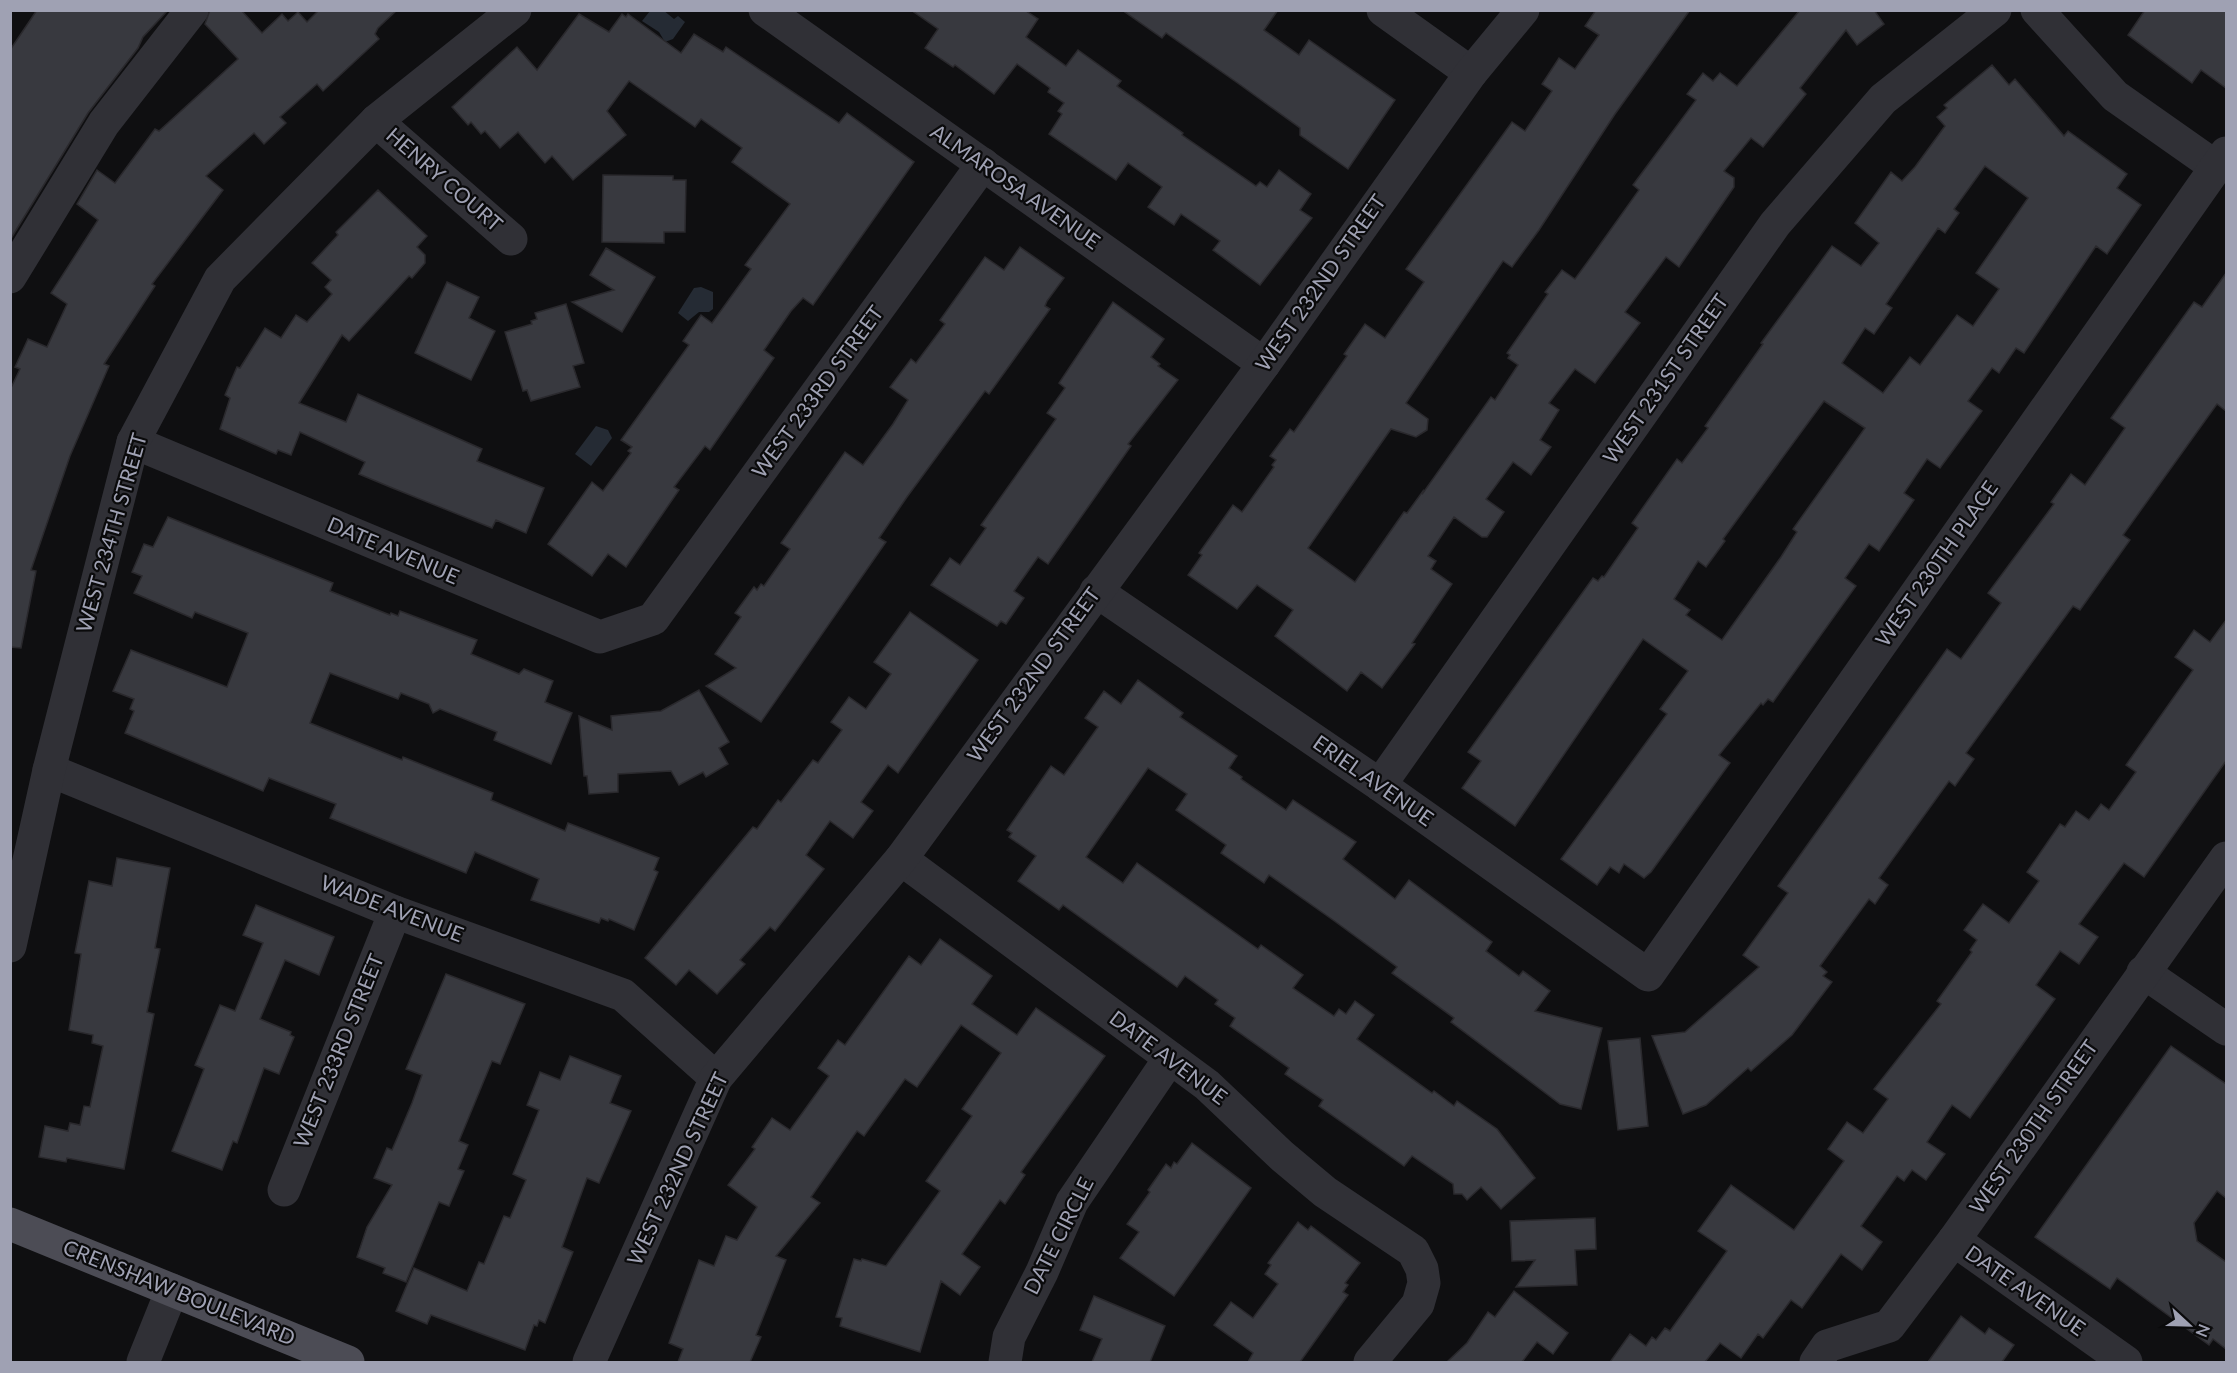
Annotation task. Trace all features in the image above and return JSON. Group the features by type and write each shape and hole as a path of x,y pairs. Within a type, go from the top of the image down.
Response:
{"main road":[{"name":"CRENSHAW BOULEVARD","path":"10,1224 348,1362"}],"street":[{"path":"10,277 104,123 192,10"},
{"name":"WEST 234TH STREET","path":"10,946 49,770 133,442 220,279 376,121 515,10"},
{"name":"ALMAROSA AVENUE","path":"765,10 1264,364"},
{"path":"1383,10 1471,73"},
{"name":"WEST 232ND STREET","path":"590,1362 716,1078 901,859 1264,364 1471,73 1522,10"},
{"name":"WEST 231ST STREET","path":"1380,785 1775,224 1883,99 1995,10"},
{"path":"2037,10 2115,96 2221,160"},
{"name":"HENRY COURT","path":"376,121 511,239"},
{"name":"WEST 230TH PLACE","path":"1648,975 2221,160"},
{"name":"WEST 233RD STREET","path":"653,619 983,164"},
{"name":"DATE AVENUE","path":"133,442 600,637 653,619"},
{"name":"ERIEL AVENUE","path":"1096,591 1380,785 1648,975"},
{"name":"WADE AVENUE","path":"49,770 395,912 623,994 716,1078"},
{"name":"WEST 230TH STREET","path":"1816,1362 1827,1346 1889,1326 1954,1240 2226,858"},
{"name":"DATE AVENUE","path":"901,859 1207,1085 1282,1156 1325,1192 1413,1251 1422,1269 1424,1283 1418,1304 1370,1362"},
{"name":"WEST 233RD STREET","path":"284,1190 395,912"},
{"path":"2143,972 2226,1029"},
{"name":"DATE CIRCLE","path":"1005,1362 1009,1337 1042,1272 1072,1202 1170,1058"},
{"name":"DATE AVENUE","path":"1954,1240 2126,1362"},
{"path":"143,1362 172,1290"}],"shaded area":[{"path":"663,10 674,19 678,16 685,22 673,39 665,42 659,32 642,21 650,11"},
{"path":"701,287 713,292 713,309 709,312 699,312 688,321 678,313 694,288"},
{"path":"596,426 608,430 612,438 591,466 575,454"}],"building":[{"path":"37,10 168,10 143,37 138,48 88,113 10,240 10,50"},
{"path":"210,10 241,10 262,33 282,14 288,21 298,12 307,22 319,10 397,10 378,28 375,34 379,39 323,91 317,84 280,117 286,123 264,144 254,133 206,176 223,190 152,284 155,286 104,364 109,366 70,456 31,570 36,571 21,648 10,647 10,390 20,369 15,367 28,339 47,347 67,304 51,293 98,220 77,204 97,170 115,183 155,129 159,131 238,59 205,24"},
{"path":"911,10 1026,11 1038,19 1026,37 1066,66 1078,50 1121,81 1117,86 1183,133 1182,135 1256,186 1260,182 1267,187 1279,170 1311,194 1300,210 1312,218 1260,285 1213,250 1220,241 1181,214 1174,225 1148,207 1162,187 1128,163 1116,180 1049,134 1062,114 1058,111 1064,103 1048,92 1050,88 1017,64 994,94 955,65 953,67 925,48 938,29"},
{"path":"1122,10 1278,10 1264,30 1299,55 1309,40 1395,100 1348,169 1300,135 1300,128 1239,84 1166,33 1162,38"},
{"path":"1596,10 1690,10 1615,114 1539,230 1512,267 1503,261 1406,403 1428,419 1427,430 1416,437 1391,429 1308,548 1355,582 1404,512 1407,513 1423,491 1423,493 1491,397 1495,400 1518,365 1508,358 1510,355 1507,353 1548,294 1545,292 1562,270 1575,279 1639,190 1633,185 1696,100 1687,94 1703,73 1713,81 1720,73 1737,86 1800,10 1874,10 1884,24 1857,45 1846,30 1800,88 1806,94 1763,147 1751,138 1724,171 1734,178 1734,187 1679,267 1666,257 1625,312 1640,323 1595,383 1575,369 1549,403 1559,410 1540,440 1551,447 1531,475 1513,462 1486,499 1504,512 1487,537 1482,537 1454,517 1428,556 1436,561 1431,569 1452,584 1412,643 1415,644 1382,688 1361,672 1347,691 1275,636 1293,610 1257,585 1237,609 1188,575 1202,555 1199,553 1233,505 1242,512 1274,467 1272,465 1276,460 1270,456 1290,429 1294,432 1347,356 1344,354 1365,324 1385,338 1424,282 1406,269 1512,122 1525,131 1552,91 1542,84 1559,58 1575,69 1599,35 1585,26"},
{"path":"2145,10 2226,10 2226,88 2201,70 2192,83 2128,35"},
{"path":"579,14 609,32 622,14 626,17 628,14 681,53 694,34 723,52 726,47 839,123 847,113 914,162 813,305 803,298 791,311 764,350 774,358 710,450 705,446 674,487 679,490 626,567 608,554 592,576 548,544 592,482 603,491 631,453 628,451 632,447 621,440 689,345 683,341 701,315 712,323 751,269 745,265 790,204 732,162 742,148 701,119 695,127 629,81 607,111 626,135 573,180 552,156 545,163 518,132 500,148 485,131 481,134 471,122 468,125 452,107 517,47 537,70"},
{"path":"1992,65 2009,85 2015,79 2064,136 2068,131 2127,174 2117,188 2141,205 2107,254 2096,246 2024,353 2016,348 1999,373 1992,368 1968,401 1982,411 1940,468 1927,459 1904,493 1914,500 1879,551 1869,544 1845,578 1856,586 1773,702 1768,699 1763,705 1761,703 1719,755 1730,763 1651,872 1644,878 1624,864 1619,873 1610,867 1597,885 1561,859 1667,714 1660,709 1688,671 1643,639 1515,826 1462,788 1481,761 1468,752 1593,578 1598,581 1602,576 1604,577 1638,528 1632,523 1677,459 1682,463 1708,428 1705,426 1763,344 1761,343 1832,246 1861,266 1879,243 1855,223 1891,172 1902,181 1915,167 1945,126 1937,117 1947,108 1944,105","holes":["1985,166 2028,198 1976,273 1999,289 1973,326 1957,315 1920,365 1910,357 1883,393 1842,363 1865,328 1874,334 1892,308 1886,304 1938,228 1945,233 1959,213 1954,209","1824,401 1865,428 1793,529 1797,532 1722,640 1686,615 1690,610 1674,599 1698,561 1706,567 1725,541 1723,539"]},
{"path":"603,175 673,176 673,180 686,180 685,232 664,232 664,243 602,242"},
{"path":"378,190 427,236 417,247 425,255 425,263 412,278 409,276 349,341 342,335 299,403 346,422 358,394 482,449 477,461 544,488 526,533 496,520 492,528 359,474 365,462 300,432 291,455 278,450 276,454 220,429 230,398 225,395 237,367 240,368 265,328 281,338 296,315 307,322 332,294 325,287 331,280 312,263 338,235 336,232"},
{"path":"1020,247 1064,278 1047,301 1045,306 1050,309 989,394 985,391 907,497 879,538 886,542 761,722 706,686 736,668 715,654 741,617 735,613 754,587 757,590 761,584 764,586 790,549 781,543 845,452 863,465 893,424 908,400 890,387 911,359 916,363 945,324 940,320 985,257 1004,270"},
{"path":"606,248 655,277 622,332 572,302 614,290 590,275"},
{"path":"2226,273 2226,411 2217,404 2123,535 2130,540 2080,610 2073,606 1966,753 1974,759 1955,786 1949,781 1879,878 1888,885 1875,904 1869,899 1820,966 1827,972 1823,976 1832,982 1792,1035 1751,1071 1748,1068 1706,1105 1683,1114 1652,1036 1685,1032 1759,967 1743,955 1788,893 1778,886 1947,649 1961,659 2001,603 1988,593 2054,504 2051,502 2071,474 2085,485 2125,428 2111,418 2194,302 2202,307"},
{"path":"447,282 479,297 469,318 495,331 471,380 415,353"},
{"path":"1113,302 1164,339 1151,357 1160,364 1158,366 1178,380 1128,444 1131,446 1048,564 1038,557 1014,591 1024,598 1006,624 1001,621 997,626 931,585 950,558 960,565 986,528 981,525 1056,419 1047,413 1065,388 1059,383"},
{"path":"566,304 584,363 573,366 580,387 531,401 527,390 523,391 505,332 532,324 531,321 537,319 535,313"},
{"path":"168,517 333,583 330,591 390,615 391,613 398,616 400,611 477,640 471,654 519,674 524,669 553,681 545,702 572,713 551,764 494,740 497,732 440,709 433,713 429,704 401,693 398,699 330,673 310,723 493,793 491,800 565,831 568,823 659,858 654,870 658,872 634,930 609,919 608,921 601,918 599,923 531,900 539,879 475,852 466,873 330,818 336,804 269,778 263,791 125,733 134,711 130,709 134,699 113,691 131,650 227,687 248,633 195,612 192,618 134,593 142,576 132,572 144,544 153,547"},
{"path":"910,612 978,660 898,773 888,765 861,802 873,811 853,838 830,821 806,855 824,869 775,931 770,927 740,960 745,964 717,994 689,970 676,985 645,958 753,827 757,829 778,800 781,802 813,760 818,763 842,730 831,722 849,697 866,709 891,674 874,662"},
{"path":"2226,620 2226,761 2144,877 2124,863 2079,924 2098,937 2079,964 2060,951 2036,985 2055,999 1970,1118 1952,1105 1927,1142 1945,1154 1926,1180 1912,1170 1904,1181 1897,1176 1861,1226 1882,1242 1862,1270 1841,1254 1802,1308 1791,1300 1763,1338 1758,1334 1741,1358 1720,1343 1705,1362 1610,1362 1630,1334 1646,1346 1652,1337 1656,1340 1665,1328 1670,1331 1727,1251 1698,1231 1731,1185 1794,1230 1844,1161 1828,1149 1847,1122 1863,1133 1888,1099 1874,1089 1941,1004 1937,1001 1972,952 1970,950 1977,940 1964,930 1983,904 2009,923 2039,881 2027,872 2060,824 2065,827 2076,811 2089,820 2101,804 2109,810 2136,772 2126,765 2193,670 2175,657 2194,630 2210,642"},
{"path":"1138,680 1183,713 1180,717 1237,756 1229,768 1242,777 1241,779 1286,810 1293,800 1356,842 1343,859 1395,899 1409,880 1492,942 1486,951 1519,976 1523,971 1550,991 1535,1011 1602,1028 1581,1109 1560,1104 1451,1022 1454,1018 1392,973 1397,967 1269,875 1264,883 1221,853 1226,845 1176,810 1187,794 1148,768 1086,857 1123,883 1137,863 1258,949 1261,945 1303,975 1293,988 1334,1016 1339,1009 1346,1014 1355,1001 1374,1015 1357,1039 1432,1093 1434,1091 1454,1106 1457,1101 1497,1129 1535,1178 1501,1209 1481,1187 1467,1200 1462,1194 1454,1194 1453,1184 1412,1156 1404,1166 1319,1106 1323,1100 1285,1074 1289,1068 1230,1026 1235,1018 1215,1004 1218,1000 1185,976 1177,987 1063,905 1059,910 1018,881 1036,856 1009,837 1012,833 1007,830 1051,766 1064,775 1098,727 1085,718 1104,691 1121,704"},
{"path":"699,690 729,742 719,748 728,764 706,777 703,772 679,785 671,771 618,774 618,792 589,794 587,776 584,776 579,716 612,730 611,716 661,711"},
{"path":"117,858 170,868 155,948 160,949 147,1012 154,1014 124,1169 67,1158 66,1162 39,1157 45,1126 68,1131 70,1123 80,1125 84,1106 90,1107 103,1046 92,1043 93,1035 69,1030 81,954 75,953 89,881 112,886"},
{"path":"256,905 334,937 319,975 285,960 260,1019 291,1032 290,1035 294,1037 279,1074 264,1068 237,1143 233,1141 222,1170 172,1151 204,1069 195,1065 220,1005 235,1011 263,943 243,935"},
{"path":"940,939 992,976 972,1004 1017,1035 1036,1008 1105,1056 1021,1172 1025,1175 1005,1204 1000,1200 962,1254 980,1267 960,1295 941,1281 920,1352 840,1326 842,1318 836,1317 854,1259 886,1266 940,1191 926,1181 972,1116 962,1109 1001,1053 961,1025 917,1087 905,1079 864,1136 857,1131 811,1197 820,1203 776,1256 786,1260 756,1335 761,1337 750,1362 678,1362 683,1349 669,1343 699,1260 714,1266 726,1236 737,1240 757,1207 728,1185 755,1149 752,1147 772,1118 790,1130 829,1076 818,1068 838,1040 845,1045 909,956 921,965"},
{"path":"446,974 525,1004 500,1064 492,1061 459,1141 468,1145 458,1169 464,1171 449,1206 439,1202 406,1282 383,1273 385,1268 357,1257 367,1227 392,1185 374,1178 387,1148 392,1150 422,1075 406,1069"},
{"path":"1640,1038 1648,1126 1618,1130 1608,1041"},
{"path":"2171,1046 2226,1084 2226,1198 2217,1191 2194,1223 2197,1241 2226,1262 2226,1349 2213,1339 2209,1345 2117,1278 2110,1289 2035,1237"},
{"path":"570,1056 621,1076 610,1103 631,1111 599,1183 587,1178 562,1247 573,1252 545,1323 539,1320 537,1326 534,1325 525,1350 431,1315 427,1324 396,1311 414,1268 467,1291 479,1262 484,1264 504,1216 510,1218 526,1180 513,1174 539,1110 527,1105 540,1072 560,1080"},
{"path":"1192,1143 1251,1188 1174,1296 1120,1258 1139,1232 1127,1224 1150,1192 1148,1190 1166,1164 1171,1168 1174,1162 1177,1164"},
{"path":"1595,1218 1596,1249 1575,1250 1577,1285 1516,1287 1535,1260 1512,1261 1510,1221"},
{"path":"1298,1222 1308,1230 1311,1226 1360,1263 1345,1283 1348,1285 1343,1292 1348,1295 1300,1362 1248,1362 1253,1353 1214,1325 1231,1302 1253,1318 1278,1284 1265,1274 1271,1265 1268,1263"},
{"path":"1514,1291 1568,1333 1553,1354 1537,1342 1522,1362 1447,1362 1467,1343 1488,1312 1495,1317"},
{"path":"1094,1296 1165,1326 1150,1362 1092,1362 1102,1339 1080,1330"},
{"path":"1961,1316 1985,1334 1989,1328 2014,1345 2002,1362 1928,1362"}]}
